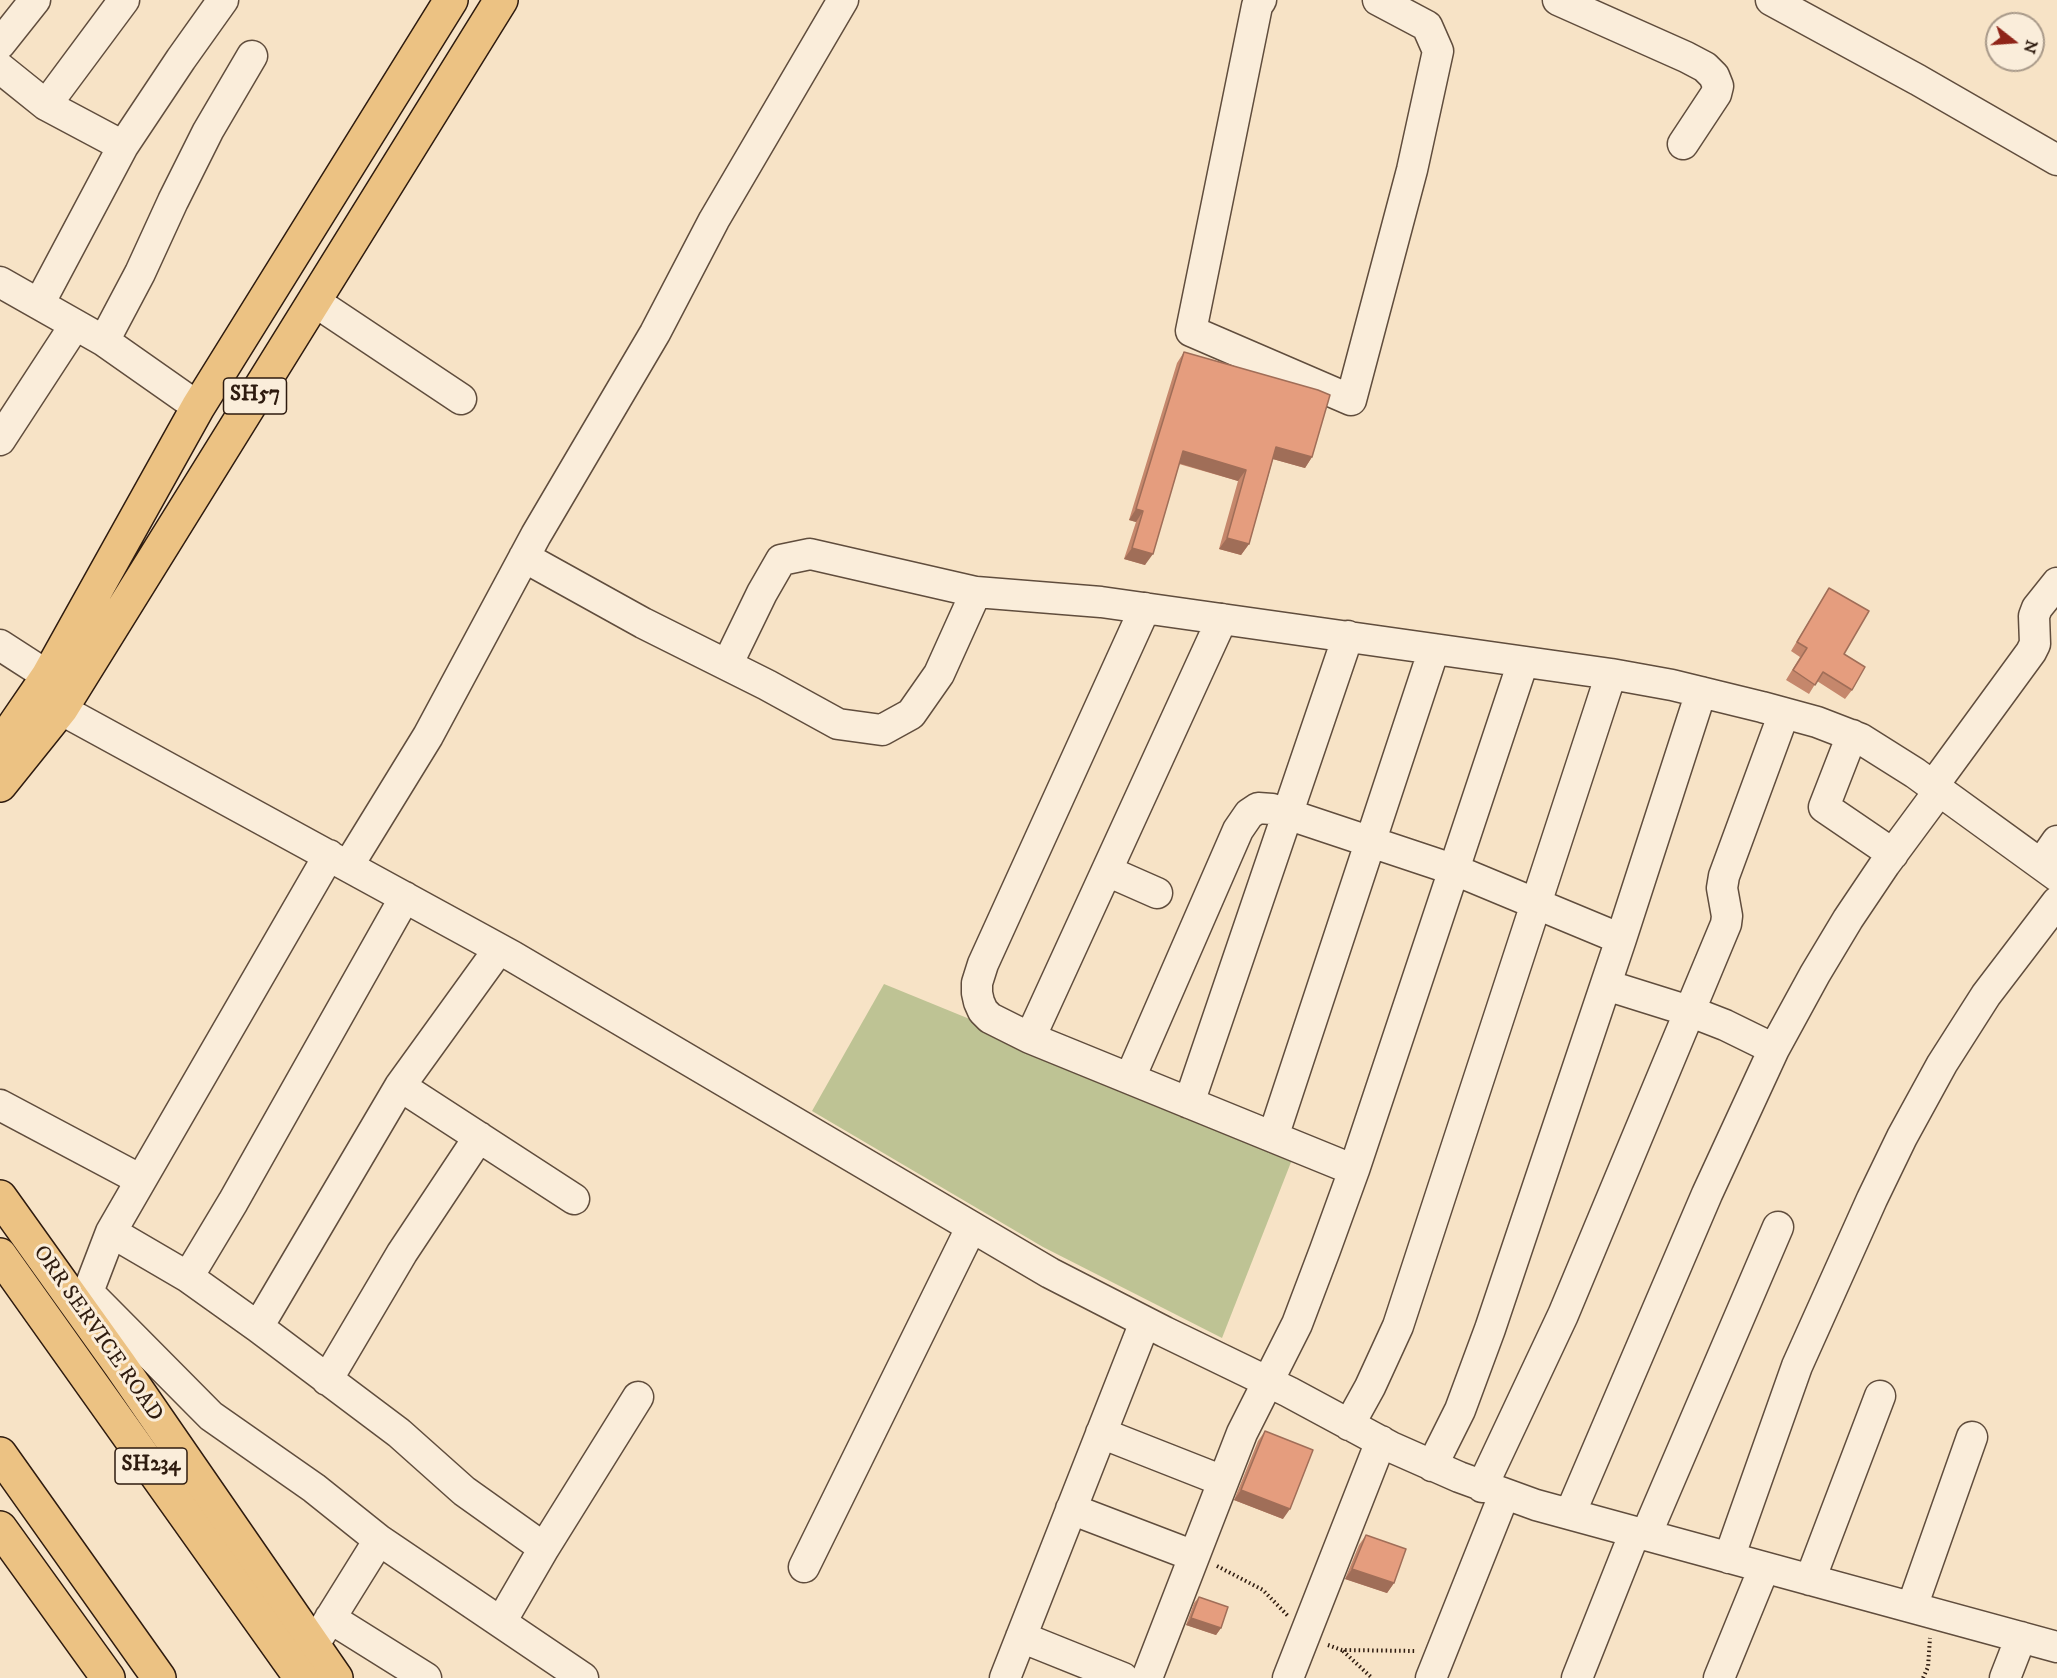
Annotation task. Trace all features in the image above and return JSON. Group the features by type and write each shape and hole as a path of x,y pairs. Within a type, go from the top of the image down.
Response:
{"main road":[{"name":"SH57","path":"0,785 198,407 451,0"},
{"name":"SH57","path":"0,746 48,694 314,301 501,0"},
{"name":"ORR SERVICE ROAD","path":"0,1197 120,1365 336,1678"},
{"name":"SH234","path":"0,1255 301,1678"},
{"path":"0,1454 159,1678"},
{"path":"3,1535 108,1678"}],"street":[{"path":"0,44 35,0"},
{"path":"46,105 124,0"},
{"path":"39,304 123,146 224,0"},
{"path":"583,1678 379,1540 314,1488 211,1416 88,1292 111,1232 141,1180 338,861 428,736 524,557 655,333 714,220 843,0"},
{"path":"1261,0 1257,6 1191,332 1351,400 1412,170 1438,51 1427,26 1378,0"},
{"path":"1558,0 1686,57 1705,67 1714,76 1718,86 1716,94 1683,144"},
{"path":"1771,0 2057,160"},
{"path":"104,341 140,273 208,131 252,56"},
{"path":"0,68 46,105 123,146"},
{"path":"0,282 104,341 198,407"},
{"path":"314,301 461,399"},
{"path":"0,440 75,325"},
{"path":"727,665 762,593 781,560 810,554 976,592 1101,602 1145,608 1611,674 1701,692 1817,722 1852,735 1887,754 1936,788 2051,860"},
{"path":"524,557 643,623 838,724 882,730 911,714 939,674 976,592"},
{"path":"1570,1514 1707,1194 1774,1049 1834,943 1936,788 2031,652 2035,644 2034,616 2037,608 2057,583"},
{"path":"1145,608 979,974 977,993 983,1011 999,1023 1030,1038 1354,1170"},
{"path":"1030,1038 1222,619"},
{"path":"1189,1103 1348,636"},
{"path":"0,645 48,694 338,861 499,949 971,1228 1050,1273 1432,1466 1493,1491 1570,1514 2057,1647"},
{"path":"1273,1137 1434,649"},
{"path":"1147,1678 1245,1426 1301,1313 1354,1170 1523,662"},
{"path":"1349,1425 1370,1387 1398,1326 1611,674"},
{"path":"1432,1466 1460,1410 1476,1371 1606,985 1701,692"},
{"path":"1431,1678 1493,1491 1563,1315 1726,924 1727,916 1722,888 1724,876 1784,713"},
{"path":"1852,735 1824,807 1893,854"},
{"path":"1130,1078 1244,820 1258,808 1288,814 1455,870 1621,939"},
{"path":"1107,871 1156,893"},
{"path":"188,1277 233,1202 405,897"},
{"path":"1729,1558 1797,1366 1902,1137 1942,1064 1986,995 2057,902"},
{"path":"258,1327 400,1086 499,949"},
{"path":"1606,985 1689,1011 1725,1025 1774,1049"},
{"path":"400,1086 574,1199"},
{"path":"0,1105 141,1180"},
{"path":"327,1380 402,1253 479,1137"},
{"path":"1579,1677 1640,1534 1778,1227"},
{"path":"804,1568 971,1228"},
{"path":"111,1232 188,1277 258,1327 399,1433 464,1491 544,1548"},
{"path":"1005,1678 1145,1322"},
{"path":"1810,1580 1880,1396"},
{"path":"501,1622 638,1397"},
{"path":"1101,1433 1223,1481"},
{"path":"1921,1610 1971,1437"},
{"path":"1288,1678 1381,1441"},
{"path":"1071,1509 1194,1556"},
{"path":"313,1646 379,1540"},
{"path":"1719,1678 1764,1568"},
{"path":"330,1618 426,1678"},
{"path":"1021,1637 1123,1678"},
{"path":"2005,1678 2021,1637"}],"path":[{"path":"1921,1610 1931,1645 1928,1667 1923,1678"},
{"path":"1342,1650 1372,1678"}],"green space":[{"path":"884,984 1295,1152 1222,1338 1043,1247 812,1111"}],"building":[{"path":"1184,352 1330,395 1312,457 1276,447 1249,544 1227,538 1246,470 1183,451 1153,554 1132,548 1143,511 1136,509"},
{"path":"1829,588 1869,611 1844,654 1865,667 1852,690 1823,672 1815,685 1793,670 1807,648 1797,642"},
{"path":"1265,1431 1313,1450 1290,1509 1241,1490"},
{"path":"1366,1535 1406,1549 1394,1583 1352,1569"},
{"path":"1199,1597 1228,1607 1221,1628 1191,1618"}]}
